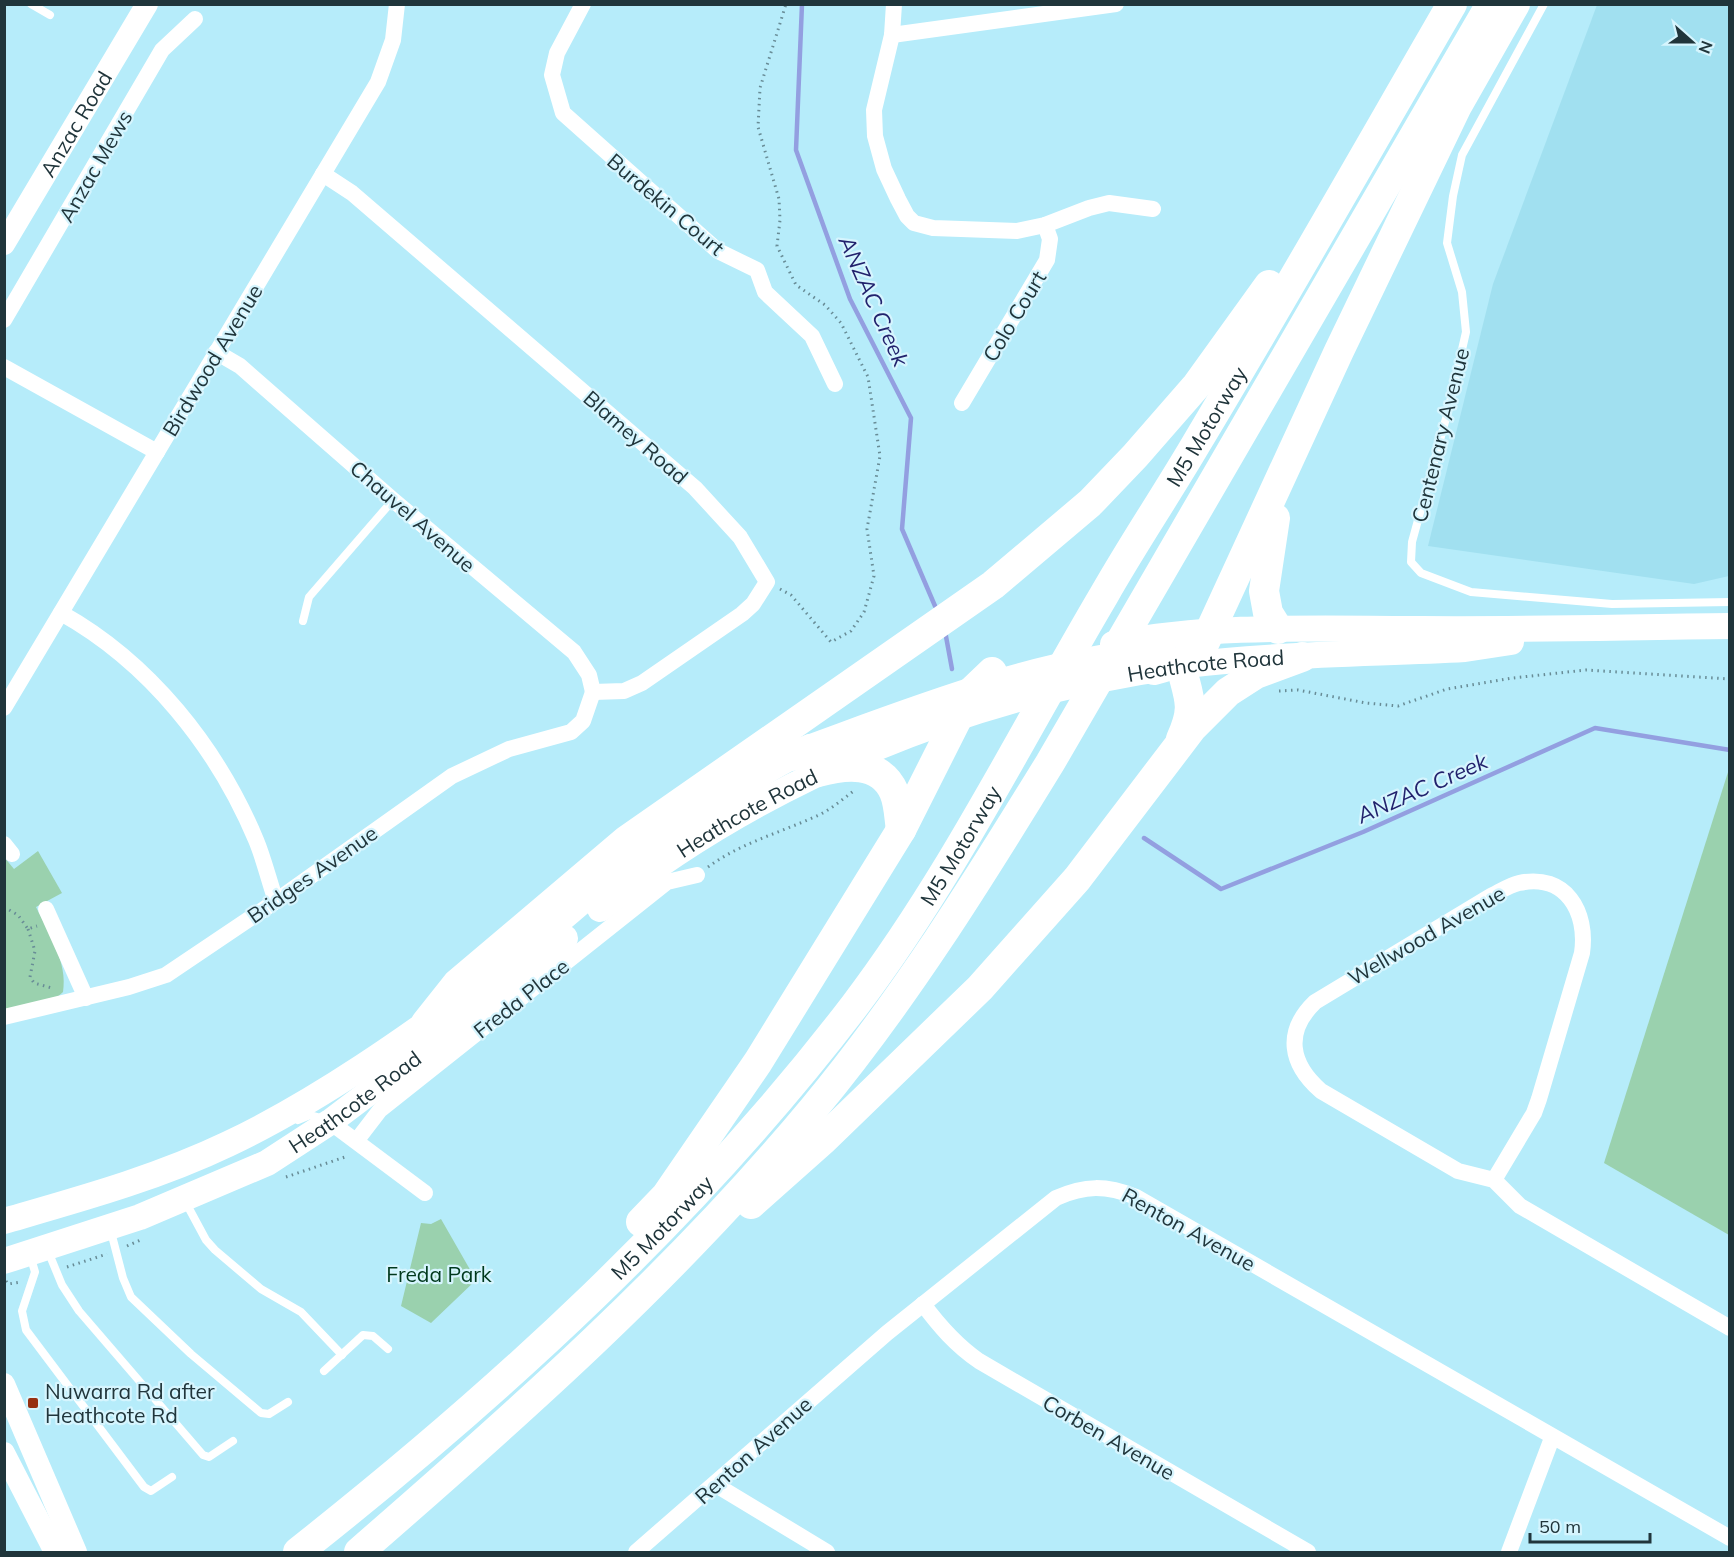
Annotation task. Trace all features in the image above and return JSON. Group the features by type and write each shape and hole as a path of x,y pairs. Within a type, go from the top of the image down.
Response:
{"highway":[{"path":"426,1023 457,984 627,840 993,585 1090,503 1169,419 1217,357 1264,292 1452,4"},
{"name":"M5 Motorway","path":"298,1552 350,1511 532,1354 687,1203 778,1101 857,1002 940,881 1106,591 1197,442 1452,4"},
{"name":"M5 Motorway","path":"359,1552 574,1362 726,1209 815,1107 907,985 957,912 1050,763 1491,4"},
{"path":"792,756 963,706 1027,678 1157,661 1197,653 1211,632 1339,351 1456,106 1515,4"},
{"path":"1278,629 1268,613 1264,591 1270,535 1289,463"},
{"path":"574,1362 824,1139 980,988 1077,879 1191,728 1228,692 1256,674 1302,657"},
{"path":"1157,661 1192,705 1190,720 1176,750"},
{"path":"350,1511 424,1429 552,1315 666,1196 758,1062 901,830 963,706 992,672"},
{"path":"818,772 857,765 887,781 897,799 901,830"}],"main road":[{"name":"Anzac Road","path":"4,244 147,4"},
{"name":"Heathcote Road","path":"1211,632 1278,629 1591,630 1730,626"},
{"name":"Heathcote Road","path":"1157,661 1465,650 1591,630"},
{"name":"Heathcote Road","path":"4,1221 147,1178 228,1144 297,1107 426,1023 492,975 648,848 700,811 792,756 900,702 992,672 1027,678"},
{"name":"Heathcote Road","path":"4,1261 109,1228 267,1163 330,1122 507,988 625,889 708,833 818,772 889,742 963,706"},
{"path":"4,1384 76,1552"},
{"path":"4,1453 55,1552"}],"street":[{"name":"Birdwood Avenue","path":"4,708 378,82 393,40 397,4"},
{"name":"Burdekin Court","path":"584,4 557,53 552,75 555,94 563,113 718,251 757,270 765,292 812,336 836,384"},
{"path":"894,4 892,35 874,110 875,136 884,169 907,216 914,223 933,228 1009,231 1046,225 1089,208 1109,203 1153,209"},
{"path":"892,35 1116,4"},
{"name":"Anzac Mews","path":"4,320 162,50 195,19"},
{"name":"Blamey Road","path":"323,174 352,193 694,488 740,537 766,582 753,604 742,614 642,683 624,691 593,692"},
{"name":"Colo Court","path":"962,403 1047,260 1050,239 1046,225"},
{"name":"Chauvel Avenue","path":"216,352 240,366 393,500 574,652 589,675 593,692"},
{"path":"4,367 157,452"},
{"path":"61,613 93,631 119,652 169,701 189,726 216,763 236,799 256,840 276,901"},
{"name":"Bridges Avenue","path":"4,1017 129,987 166,975 276,901 452,776 509,749 571,732 583,721 593,692"},
{"name":"Freda Place","path":"357,1140 380,1110 667,882 697,875"},
{"name":"Wellwood Avenue","path":"1534,882 1547,884 1563,892 1574,902 1582,917 1585,934 1582,953 1539,1099 1529,1122 1494,1180 1458,1171 1321,1091 1302,1072 1296,1057 1294,1038 1305,1011 1328,992 1489,897 1517,884 1534,882"},
{"path":"49,914 78,1000"},
{"path":"330,1122 425,1193"},
{"path":"1494,1180 1520,1206 1730,1328"},
{"name":"Renton Avenue","path":"636,1552 716,1485 806,1402 923,1304 1056,1198 1076,1189 1099,1186 1115,1188 1136,1197 1552,1438 1730,1538"},
{"name":"Corben Avenue","path":"923,1304 941,1329 959,1347 979,1361 1283,1546 1308,1552"},
{"path":"1509,1552 1552,1438"},
{"path":"716,1485 827,1552"}],"lane":[{"path":"32,4 50,15"},
{"name":"Centenary Avenue","path":"1544,4 1462,155 1453,196 1447,243 1462,292 1466,332 1448,411 1413,542 1411,562 1421,573 1471,592 1612,604 1730,602"},
{"path":"303,621 309,597 393,500"},
{"path":"288,1126 310,1115 330,1122"},
{"path":"175,1166 229,1155"},
{"path":"184,1198 206,1240 215,1250 261,1288 301,1312 342,1355"},
{"path":"109,1228 123,1278 135,1301 199,1361 261,1413 269,1414 288,1402"},
{"path":"38,1250 79,1311 203,1455 209,1457 233,1441"},
{"path":"38,1250 35,1272 22,1311 26,1330 144,1488 151,1491 172,1477"},
{"path":"324,1371 363,1335 373,1336 388,1349"}],"path":[{"path":"1276,691 1298,690 1398,706 1447,689 1513,678 1586,670 1730,679"},
{"path":"697,875 727,853 820,814 846,800 858,789"},
{"path":"4,907 18,915 28,929 34,951 30,977 41,986 62,990 78,1000"},
{"path":"28,929 49,914"}],"shaded area":[{"path":"1597,5 1729,5 1729,576 1694,584 1428,546 1493,284"}],"green space":[{"path":"1729,769 1729,1235 1604,1163"},
{"path":"38,851 62,893 36,907 60,959 64,981 63,992 54,1000 4,1012 4,857 14,869"},
{"name":"Freda Park","path":"441,1219 476,1280 431,1323 401,1306 421,1223 431,1224"}],"waterway":[{"name":"ANZAC Creek","path":"802,4 796,150 850,299 911,418 902,529 935,606"},
{"name":"ANZAC Creek","path":"945,631 952,669"},
{"name":"ANZAC Creek","path":"1144,838 1221,889 1363,832 1595,728 1730,750"}],"place":[{"name":"Nuwarra Rd after Heathcote Rd","path":"33,1403"}]}
